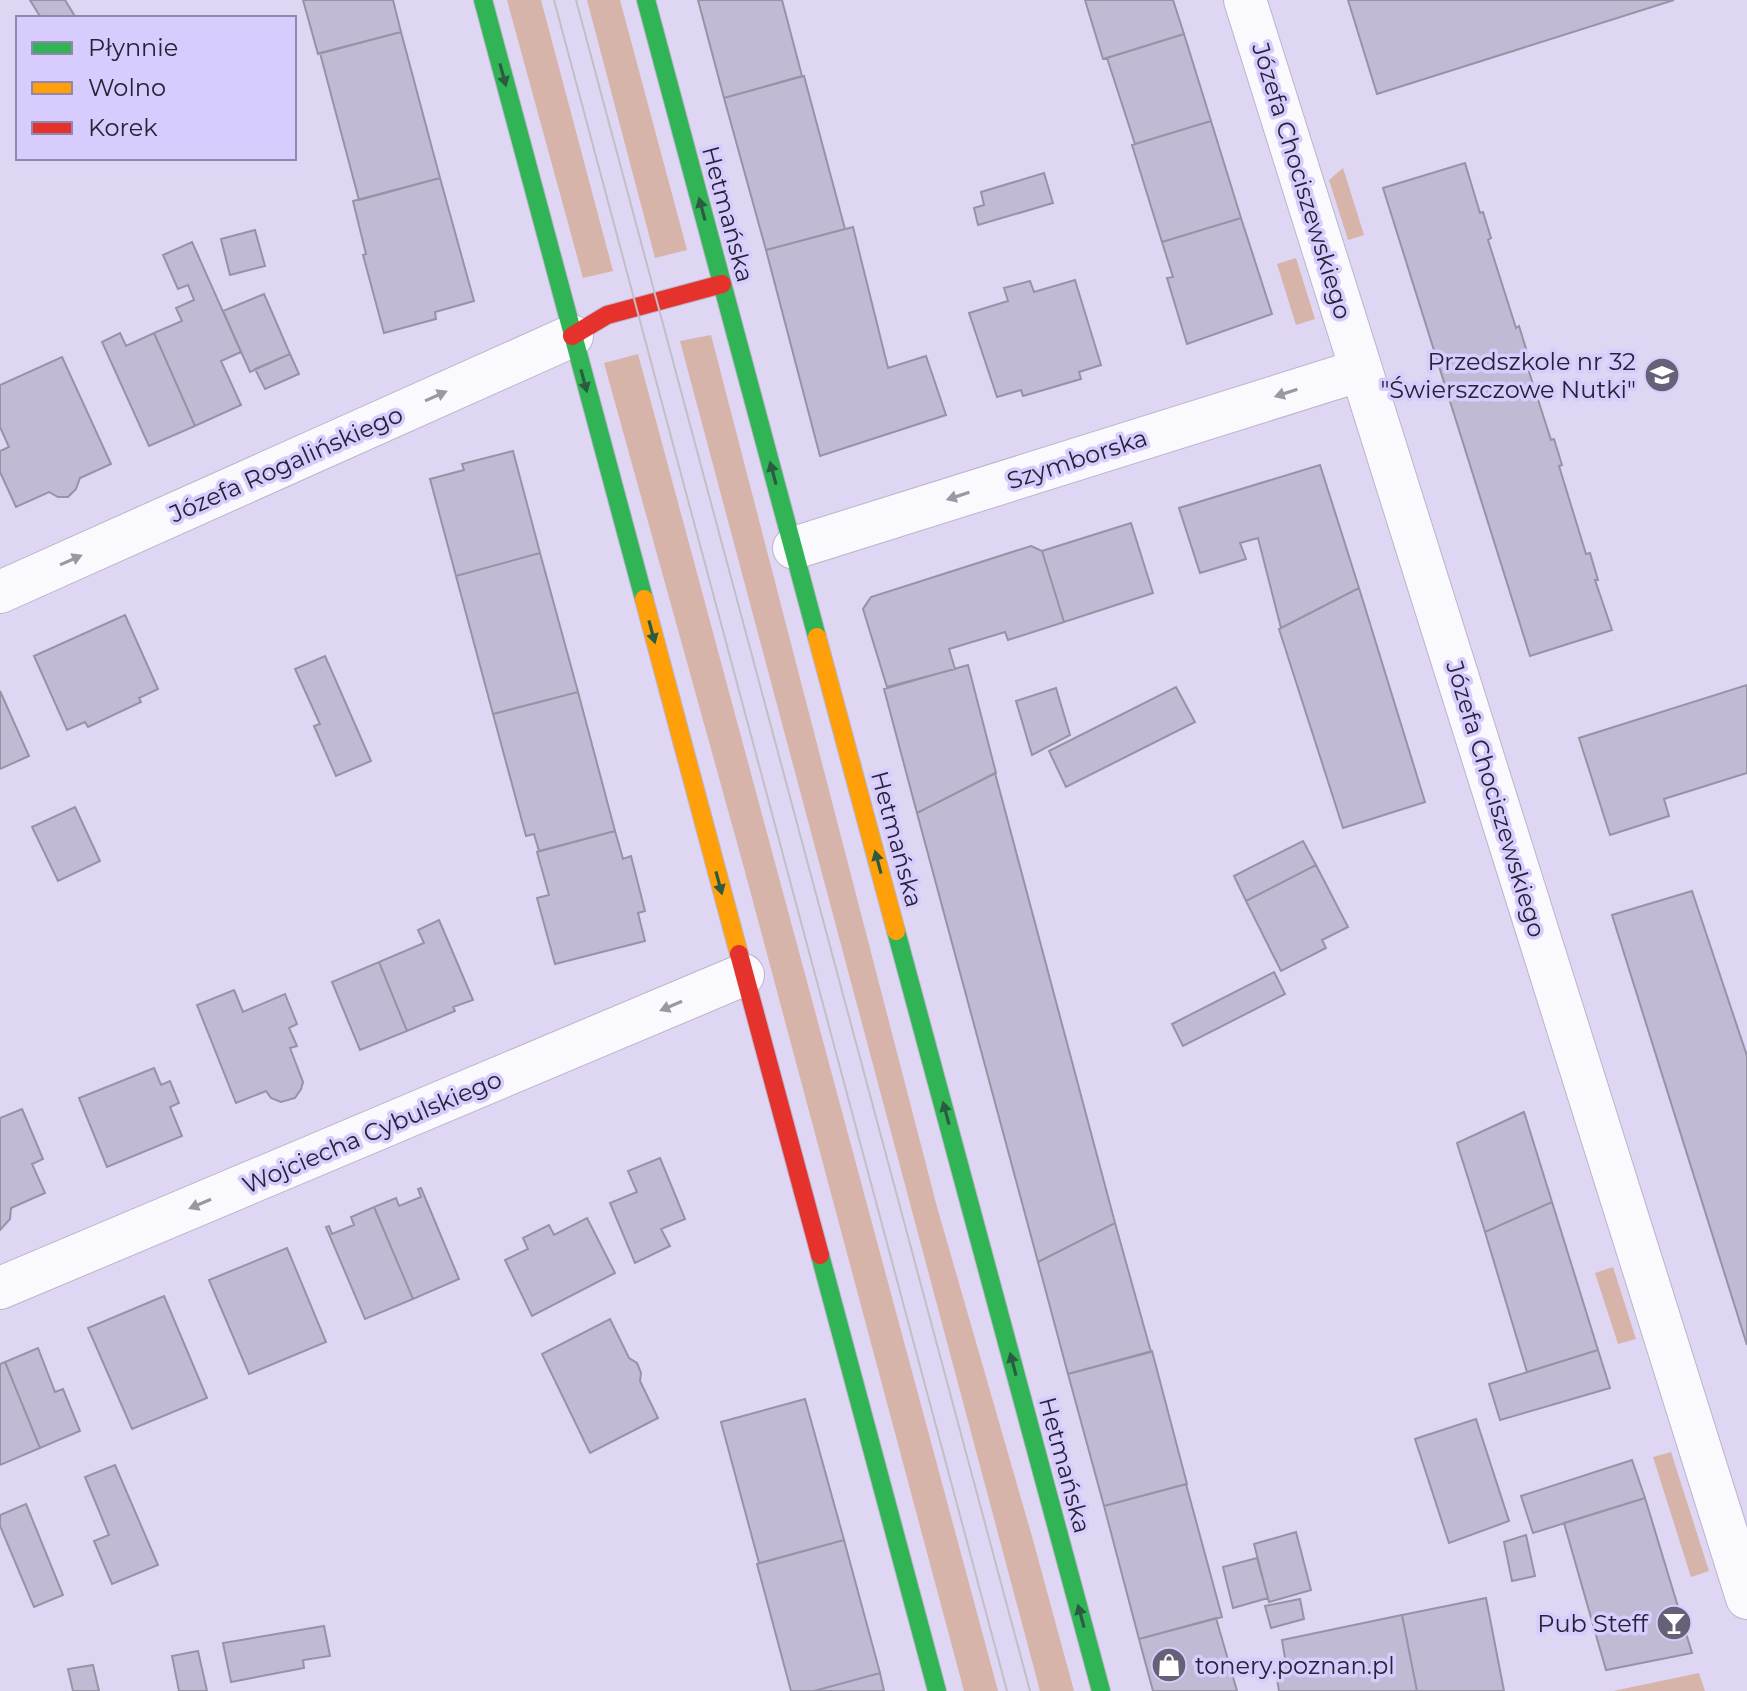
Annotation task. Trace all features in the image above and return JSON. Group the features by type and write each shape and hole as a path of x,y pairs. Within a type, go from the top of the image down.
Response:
{"main road":[{"path":"483,0 937,1691"},
{"name":"Hetmańska","path":"646,0 1101,1691"},
{"path":"572,336 607,315 722,284"}],"street":[{"name":"Józefa Chociszewskiego","path":"1245,0 1747,1598"},
{"name":"Józefa Rogalińskiego","path":"0,592 572,336"},
{"name":"Szymborska","path":"794,548 1361,370"},
{"name":"Wojciecha Cybulskiego","path":"0,1288 743,975"}],"shaded area":[{"path":"507,0 541,0 613,271 583,278"},
{"path":"587,0 620,0 687,250 655,258"},
{"path":"1343,168 1364,235 1348,240 1329,180"},
{"path":"1296,258 1315,319 1296,325 1277,264"},
{"path":"711,335 937,1207 1074,1691 1040,1691 680,341"},
{"path":"638,354 998,1691 964,1691 744,868 604,363"},
{"path":"1613,1267 1636,1339 1618,1344 1595,1273"},
{"path":"1671,1452 1709,1571 1691,1577 1653,1457"},
{"path":"1699,1673 1705,1691 1613,1691"}],"building":[{"path":"30,0 65,0 75,16 40,16"},
{"path":"303,0 393,0 401,32 318,54"},
{"path":"698,0 782,0 802,76 724,98"},
{"path":"1085,0 1173,0 1184,34 1103,59"},
{"path":"1348,0 1674,0 1377,94"},
{"path":"401,32 440,178 359,200 320,53"},
{"path":"1184,34 1211,121 1135,144 1107,58"},
{"path":"804,76 845,229 766,250 724,98"},
{"path":"1211,121 1241,218 1162,242 1132,145"},
{"path":"1465,163 1480,213 1483,212 1491,238 1488,240 1516,328 1519,326 1527,352 1523,353 1551,440 1554,439 1562,465 1559,466 1586,554 1590,553 1598,580 1595,580 1612,630 1530,656 1383,188"},
{"path":"1044,173 1053,203 978,225 974,208 984,205 981,192"},
{"path":"440,178 474,301 435,312 436,319 384,333 363,255 366,254 353,201"},
{"path":"1241,218 1272,314 1187,344 1167,278 1173,277 1162,242"},
{"path":"853,227 888,368 926,356 946,415 820,456 766,250"},
{"path":"255,230 265,266 230,275 221,239"},
{"path":"192,242 241,352 221,361 241,405 195,426 154,333 182,321 176,308 194,300 188,285 178,289 163,255"},
{"path":"1075,280 1101,365 1079,372 1081,379 1023,396 1021,390 997,397 969,313 1008,301 1004,288 1030,281 1034,292"},
{"path":"264,294 290,354 250,372 223,311"},
{"path":"120,333 126,346 154,333 195,426 149,446 102,342"},
{"path":"290,354 299,374 265,389 255,369"},
{"path":"62,357 111,464 80,478 76,489 68,497 58,497 49,492 16,507 0,472 0,451 9,447 0,427 0,385"},
{"path":"513,451 540,553 456,576 430,479 464,470 462,464"},
{"path":"1320,465 1359,588 1281,628 1258,538 1240,543 1246,559 1200,573 1179,508"},
{"path":"1131,523 1153,593 1064,622 1042,551"},
{"path":"1031,546 1042,551 1064,622 1008,640 1005,632 949,649 955,669 887,687 863,609 871,597"},
{"path":"540,553 578,692 493,714 456,576"},
{"path":"1359,588 1425,802 1343,828 1279,629"},
{"path":"125,615 158,689 139,698 141,702 88,727 85,722 67,730 34,656"},
{"path":"325,656 371,761 336,776 314,726 320,724 295,669"},
{"path":"968,665 996,773 917,813 884,689"},
{"path":"1747,685 1747,773 1664,799 1669,816 1610,835 1579,738"},
{"path":"1176,687 1195,722 1066,787 1049,751"},
{"path":"1056,688 1070,735 1032,755 1016,701"},
{"path":"0,691 29,756 0,769"},
{"path":"578,692 615,831 539,851 534,834 526,836 493,714"},
{"path":"995,773 1115,1223 1038,1262 917,813"},
{"path":"75,807 100,861 58,881 32,827"},
{"path":"615,831 623,859 631,856 645,911 638,913 645,941 555,964 537,898 549,895 537,852"},
{"path":"1303,841 1316,865 1246,901 1234,876"},
{"path":"1316,865 1348,927 1322,940 1326,948 1281,971 1246,901"},
{"path":"1692,891 1747,1056 1747,1345 1612,915"},
{"path":"439,920 473,1000 407,1031 379,962 424,943 418,930"},
{"path":"379,962 407,1031 360,1050 332,982"},
{"path":"1274,972 1285,994 1183,1046 1172,1024"},
{"path":"234,990 243,1012 285,994 297,1024 289,1028 297,1046 290,1048 303,1082 295,1098 281,1102 271,1098 266,1091 236,1103 197,1005"},
{"path":"154,1068 161,1085 170,1081 179,1103 170,1107 182,1136 107,1167 79,1098"},
{"path":"22,1109 43,1159 32,1164 45,1193 11,1208 10,1219 0,1230 0,1118"},
{"path":"1524,1112 1552,1202 1485,1232 1457,1143"},
{"path":"660,1158 685,1219 661,1229 670,1246 635,1263 610,1203 637,1192 628,1171"},
{"path":"421,1188 459,1279 413,1299 374,1207 396,1198 399,1206 421,1197 418,1189"},
{"path":"1552,1202 1598,1350 1527,1372 1485,1232"},
{"path":"374,1207 413,1299 365,1319 326,1227 329,1226 332,1234 354,1225 351,1217"},
{"path":"587,1218 615,1273 532,1316 505,1260 528,1249 523,1238 549,1225 554,1235"},
{"path":"1115,1223 1151,1352 1068,1374 1038,1262"},
{"path":"287,1248 326,1342 249,1374 209,1280"},
{"path":"164,1296 207,1398 132,1429 88,1328"},
{"path":"610,1319 629,1358 637,1363 640,1381 658,1418 590,1453 542,1354"},
{"path":"38,1348 55,1392 63,1389 80,1431 40,1448 5,1362"},
{"path":"1598,1350 1610,1388 1500,1420 1489,1384"},
{"path":"1152,1351 1187,1484 1104,1506 1068,1374"},
{"path":"5,1362 40,1448 0,1465 0,1364"},
{"path":"805,1399 844,1540 759,1563 721,1422"},
{"path":"1476,1419 1509,1521 1449,1543 1415,1439"},
{"path":"1632,1460 1645,1498 1533,1533 1521,1496"},
{"path":"115,1465 158,1565 112,1584 94,1541 109,1535 85,1477"},
{"path":"1186,1484 1222,1617 1139,1639 1104,1506"},
{"path":"1645,1498 1692,1653 1606,1670 1564,1523"},
{"path":"26,1504 63,1595 34,1607 0,1526 0,1515"},
{"path":"1296,1532 1311,1590 1269,1602 1254,1544"},
{"path":"1526,1535 1535,1576 1512,1581 1504,1542"},
{"path":"844,1540 880,1673 814,1691 791,1691 757,1564"},
{"path":"1257,1558 1268,1598 1233,1608 1223,1567"},
{"path":"1486,1598 1504,1691 1417,1691 1402,1615"},
{"path":"1300,1599 1304,1619 1271,1628 1265,1606"},
{"path":"1402,1615 1417,1691 1279,1691 1277,1678 1288,1676 1282,1640"},
{"path":"1216,1618 1237,1691 1153,1691 1139,1639"},
{"path":"324,1626 330,1656 303,1660 304,1668 231,1682 223,1643"},
{"path":"198,1651 207,1691 179,1691 172,1656"},
{"path":"93,1665 99,1691 73,1691 68,1669"},
{"path":"880,1673 884,1691 814,1691"}],"tram line":[{"path":"554,0 1007,1691"},
{"path":"576,0 1030,1691"}],"traffic: fast":[{"path":"483,0 644,599"},
{"path":"646,0 817,637"},
{"path":"896,931 1101,1691"},
{"path":"820,1255 937,1691"}],"traffic: slow":[{"path":"644,599 739,954"},
{"path":"817,637 896,931"}],"traffic: jam":[{"path":"572,336 607,315 722,284"},
{"path":"739,954 820,1255"}],"place":[{"name":"Przedszkole nr 32 \"Świerszczowe Nutki\"","path":"1662,375"},
{"name":"Pub Steff","path":"1674,1623"},
{"name":"tonery.poznan.pl","path":"1169,1665"}]}
